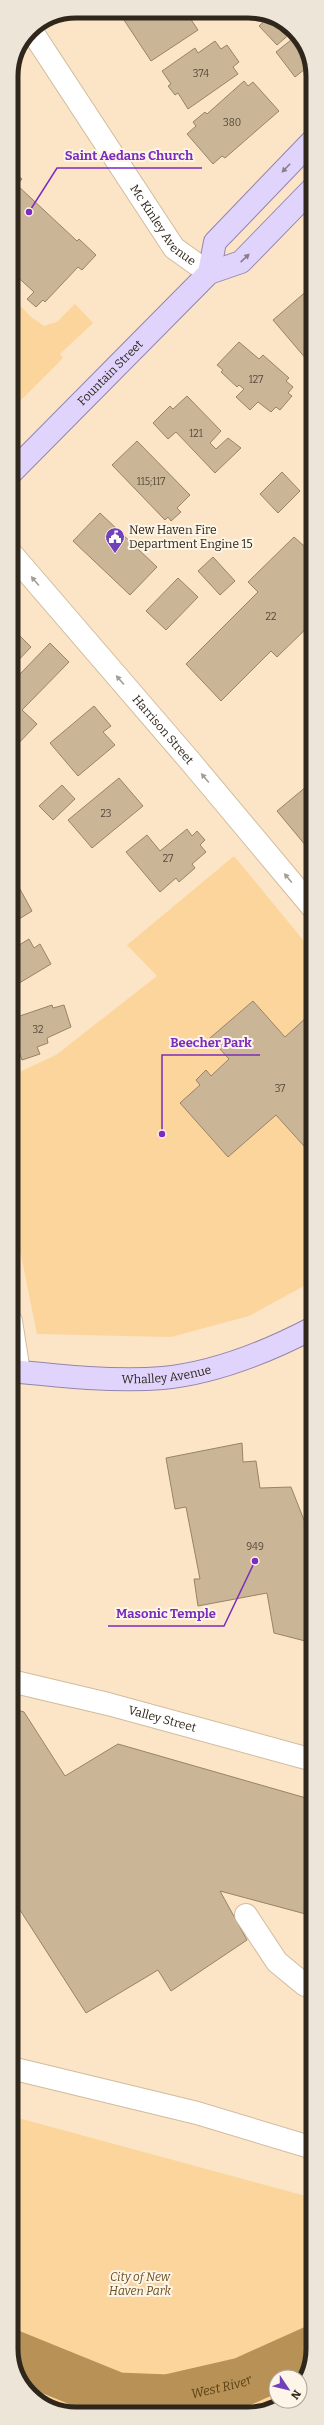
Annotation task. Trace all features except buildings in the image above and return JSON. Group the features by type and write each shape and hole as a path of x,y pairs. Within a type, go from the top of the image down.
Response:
{"main road":[{"path":"209,273 215,242 306,147"},
{"name":"Fountain Street","path":"18,466 209,273 241,262 306,195"},
{"name":"Whalley Avenue","path":"18,1372 125,1379 164,1378 204,1371 249,1357 285,1343 306,1332"}],"street":[{"name":"Mc Kinley Avenue","path":"35,36 174,248 209,273"},
{"name":"Harrison Street","path":"18,561 190,761 306,900"},
{"name":"Valley Street","path":"18,1683 108,1704 306,1758"},
{"path":"246,1915 276,1962 305,1984"},
{"path":"18,2070 197,2113 306,2146"}],"green space":[{"path":"18,303 31,317 44,326 57,322 75,304 93,323 60,354 63,358 18,403"},
{"path":"234,856 306,943 306,1285 249,1316 171,1337 37,1334 18,1241 18,1073 56,1055 157,976 127,945"},
{"name":"City of New Haven Park","path":"18,2118 306,2196 305,2361 303,2369 268,2369 268,2404 252,2407 76,2407 54,2403 38,2393 32,2387 22,2371 18,2353"}],"waterway":[{"name":"West River","path":"19,2357 117,2397 168,2399 242,2382 306,2353"}],"place":[{"name":"Saint Aedans Church","path":"29,212"},
{"name":"New Haven Fire Department Engine 15","path":"115,554"},
{"name":"Beecher Park","path":"162,1134"},
{"name":"Masonic Temple","path":"255,1561"}]}
